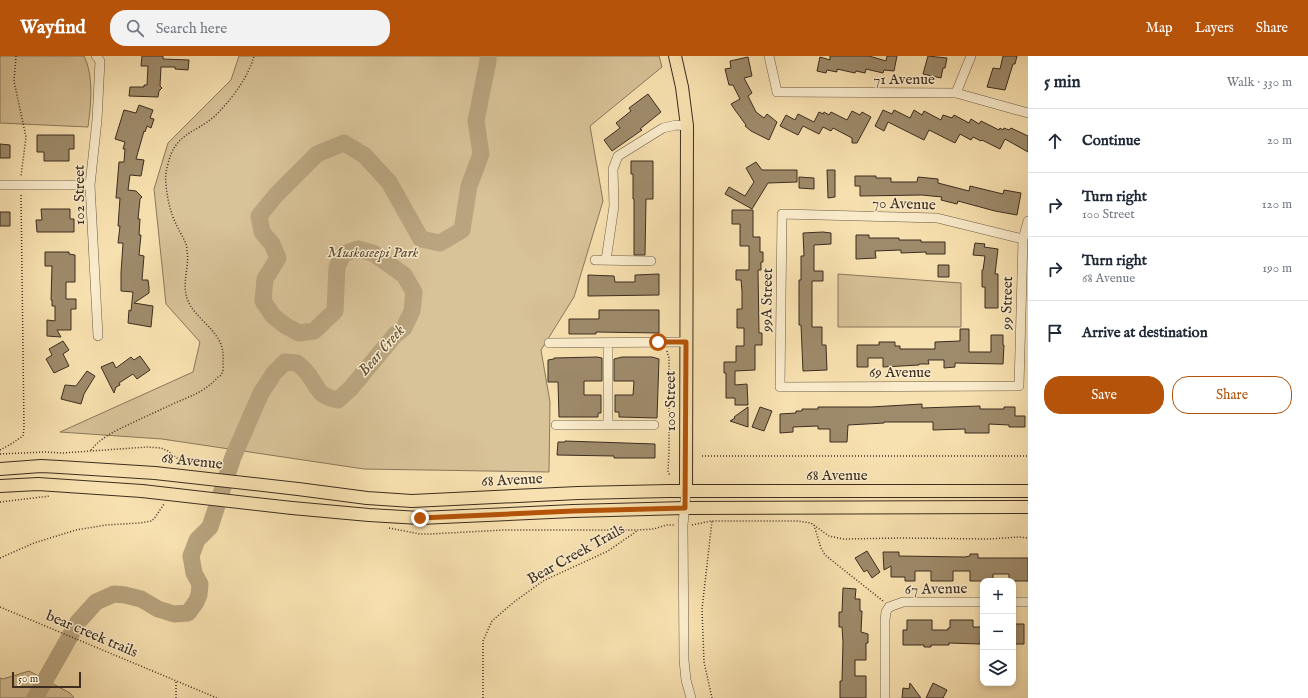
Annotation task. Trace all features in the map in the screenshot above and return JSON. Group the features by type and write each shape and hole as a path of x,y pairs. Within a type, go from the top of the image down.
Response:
{"main road":[{"name":"100 Street","path":"675,56 682,87 687,126 686,491"},
{"name":"68 Avenue","path":"0,469 54,467 155,473 367,498 412,501 590,493 686,491 1028,491"},
{"path":"0,486 38,484 142,491 292,508 420,518 685,508 1028,507"}],"street":[{"name":"102 Street","path":"96,56 100,61 97,120 90,185 98,336"},
{"name":"71 Avenue","path":"769,56 777,92 956,93 1028,113"},
{"path":"956,93 971,56"},
{"path":"606,260 614,206 614,169 618,156 663,128 676,125 687,126"},
{"path":"0,185 90,185"},
{"name":"70 Avenue","path":"782,214 937,218 1023,239"},
{"name":"99A Street","path":"780,387 782,214"},
{"name":"99 Street","path":"1019,386 1023,239 1028,220"},
{"path":"595,260 651,261"},
{"path":"549,343 686,342"},
{"path":"608,343 608,425"},
{"name":"69 Avenue","path":"780,387 1019,386"},
{"path":"556,425 654,425"},
{"name":"100 Street","path":"686,491 684,525 684,660 686,680 691,698"},
{"name":"67 Avenue","path":"889,606 903,602 980,602"},
{"path":"1016,602 1028,602"},
{"path":"885,698 885,620 886,612 889,606"}],"path":[{"path":"16,56 14,81 26,137 20,177"},
{"path":"0,454 91,450 98,442 112,432 176,402 195,395 211,385 222,373 224,357 219,341 209,325 189,304 186,296 184,280 188,251 172,215 167,196 166,174 171,152 175,145 224,107 236,92 252,65 254,56"},
{"path":"0,450 23,436 24,428 21,192"},
{"path":"658,342 667,351 669,358 668,474 670,476"},
{"path":"702,456 1028,456"},
{"path":"694,524 712,522 806,521 829,536 843,539 1028,538"},
{"path":"712,522 702,609 704,662 712,698"},
{"path":"383,526 420,534 430,534 504,530 638,530 654,529 666,525"},
{"path":"814,525 821,548 825,555 889,606"},
{"name":"Bear Creek Trails","path":"483,698 483,641 492,621 514,602 543,582 608,551 638,530"},
{"name":"bear creek trails","path":"1,607 175,680"},
{"path":"176,698 175,680 217,698"}],"green space":[{"path":"0,56 84,56 89,72 91,91 88,127 0,123"},
{"name":"Muskoseepi Park","path":"239,56 659,56 662,67 590,126 603,201 574,297 541,350 550,402 549,472 364,469 162,439 60,432 193,372 200,342 166,304 154,189 168,143 231,80"},
{"path":"838,274 961,283 961,327 838,327"},
{"path":"29,671 70,693 74,698 0,698 0,678 3,679"}],"building":[{"path":"142,56 163,56 163,59 189,60 188,70 175,69 175,67 161,67 160,86 162,88 159,91 158,97 129,96 130,87 144,87 144,85 147,85 148,66 141,66"},
{"path":"830,56 869,56 886,61 887,56 897,56 894,71 884,70 883,73 866,69 865,73 856,71 855,73 837,69 837,72 827,70 826,73 817,71 820,57 830,60"},
{"path":"928,56 947,58 941,78 923,74"},
{"path":"1003,56 1017,56 1005,90 987,87 993,68 1000,69"},
{"path":"748,57 752,76 744,78 752,93 748,96 756,112 764,118 767,114 777,122 769,140 751,131 745,126 746,125 731,104 740,99 733,85 729,85 725,69 731,68 730,61"},
{"path":"648,94 661,112 640,129 642,130 612,151 604,140 620,128 616,123 631,111 629,108"},
{"path":"139,105 153,110 150,118 154,119 151,128 147,126 145,132 144,131 136,159 144,160 141,176 130,175 128,190 136,191 142,197 140,199 138,219 140,219 139,235 141,235 139,255 144,256 142,280 148,280 149,287 149,293 134,303 153,306 151,327 128,323 133,292 121,291 123,243 118,243 120,226 118,226 120,198 116,198 119,162 124,162 125,149 123,149 125,142 115,139 124,110 136,113"},
{"path":"883,110 892,114 894,110 910,118 914,110 922,115 924,111 941,120 943,115 952,118 954,115 969,123 971,119 979,124 981,121 999,130 1000,128 1003,130 1004,128 1009,130 1011,128 1028,136 1028,152 1005,139 1000,149 982,140 981,141 973,137 971,140 960,134 955,143 929,130 924,140 888,122 884,131 875,126"},
{"path":"852,111 860,115 862,112 871,117 857,143 852,143 852,138 833,128 831,131 823,127 819,134 803,126 798,135 780,126 786,115 795,120 798,114 814,122 819,112 823,114 824,112 829,115 831,112 847,120"},
{"path":"37,135 74,135 74,149 69,149 69,161 44,161 44,152 37,152"},
{"path":"0,144 10,145 10,158 0,158"},
{"path":"631,161 653,161 653,199 646,199 645,255 634,255 634,199"},
{"path":"756,162 762,170 797,170 797,182 768,183 752,209 725,194 729,187 745,196 754,182 746,168"},
{"path":"827,170 835,170 835,197 828,198"},
{"path":"855,176 891,178 891,182 917,182 918,177 938,179 938,183 969,191 970,186 1003,194 1004,190 1021,193 1017,215 958,201 957,204 941,200 942,197 922,195 860,196 860,186 855,186"},
{"path":"799,177 814,178 814,189 799,188"},
{"path":"41,209 70,209 70,219 74,219 74,232 37,232 36,220 42,220"},
{"path":"732,210 753,210 753,237 760,237 760,252 763,252 761,270 758,270 759,333 762,333 762,345 755,345 755,370 735,371 735,385 747,384 748,405 735,405 735,398 726,398 726,373 724,373 724,362 736,362 736,346 744,346 744,328 737,328 737,309 742,309 742,291 741,280 736,280 736,270 749,270 749,246 740,246 740,224 732,224"},
{"path":"0,212 10,212 10,226 0,226"},
{"path":"803,233 831,233 831,244 814,245 814,271 823,271 823,281 812,281 812,327 822,327 822,345 826,345 827,370 803,371 801,325 799,325 799,280 801,280 801,256 804,256"},
{"path":"856,235 869,235 869,238 899,238 899,240 921,240 921,242 945,242 945,254 926,254 926,252 901,253 901,250 875,251 876,258 856,259"},
{"path":"975,243 985,244 984,247 998,249 995,274 998,274 998,308 985,308 985,287 982,287 982,270 985,256 973,255"},
{"path":"45,252 69,252 69,254 75,255 75,282 66,282 66,299 76,299 76,309 71,309 71,330 57,330 61,337 47,336 47,320 55,321 55,306 52,306 51,300 52,266 45,266"},
{"path":"938,265 949,265 949,277 938,277"},
{"path":"659,274 659,295 588,296 588,275 614,276 615,282 635,282 635,275"},
{"path":"599,310 659,310 659,333 596,332 596,334 569,334 569,319 599,319"},
{"path":"960,329 969,329 969,352 991,352 991,335 1003,335 1003,364 955,363 955,367 944,368 944,360 928,360 929,364 883,367 883,358 868,358 868,367 857,367 857,345 879,345 879,342 895,342 895,346 900,346 900,349 935,349 935,342 960,341"},
{"path":"63,341 69,350 63,354 69,366 54,373 46,359 52,355 49,349"},
{"path":"140,356 150,370 137,379 133,374 119,383 120,385 116,387 114,393 101,367 113,362 116,368 131,357 134,360"},
{"path":"622,357 652,357 659,359 657,418 619,417 619,412 615,412 615,395 633,395 634,381 614,381 614,359"},
{"path":"554,358 602,358 602,381 584,381 584,395 601,395 601,413 598,413 598,417 559,417 558,382 548,382 548,360"},
{"path":"87,371 95,376 84,394 81,404 61,399 65,385 76,386"},
{"path":"922,404 922,408 980,406 980,409 1004,409 1004,407 1015,407 1015,416 1025,416 1025,427 1009,427 1009,425 989,424 989,433 965,433 965,429 933,430 933,422 884,422 848,425 847,442 830,442 830,429 818,429 818,426 793,427 793,432 780,433 780,414 796,413 796,411 802,411 802,409 818,409 818,407 871,407"},
{"path":"748,407 748,427 730,421 735,418 734,417"},
{"path":"760,407 772,411 764,431 752,427"},
{"path":"558,442 655,444 655,458 614,458 614,456 557,455"},
{"path":"867,551 880,572 872,578 867,570 864,572 855,558"},
{"path":"883,552 899,552 899,556 965,557 970,556 970,554 978,554 978,558 1028,558 1028,581 1016,581 1016,578 1009,578 1009,574 993,574 993,578 980,578 980,581 970,581 970,571 953,571 953,581 931,581 931,571 915,571 915,581 905,581 905,577 891,577 891,566 884,570"},
{"path":"843,588 856,589 855,599 860,599 860,611 862,611 861,632 868,634 868,643 866,643 866,660 855,660 855,676 866,676 866,698 840,698 843,642 842,627 839,627 839,612 842,612"},
{"path":"907,620 932,620 932,630 948,630 948,628 950,628 950,620 973,620 973,627 980,627 980,644 949,643 949,645 931,645 931,647 924,647 924,645 903,645 903,630 907,630"},
{"path":"1016,624 1024,624 1024,644 1016,644"},
{"path":"910,683 921,698 902,698 903,688 909,689"},
{"path":"933,683 947,690 943,698 926,698"}],"waterway":[{"name":"Bear Creek","path":"35,698 78,622 96,602 114,594 125,595 141,599 158,609 174,614 188,613 199,595 200,584 194,573 191,556 197,540 210,527 233,457 261,393 274,373 285,362 297,363 307,373 322,394 338,400 351,388 395,335 404,328 412,311 414,292 404,275 373,253 358,249 343,254 337,267 335,311 314,331 299,333 286,326 273,316 263,301 265,279 278,258 272,244 262,232 259,216 276,195 317,154 344,143 364,155 389,182 421,239 440,243 462,230 469,186 481,154 476,121 488,56"}],"route":[{"path":"420,518 573,511 685,508 686,342 658,342"}]}
